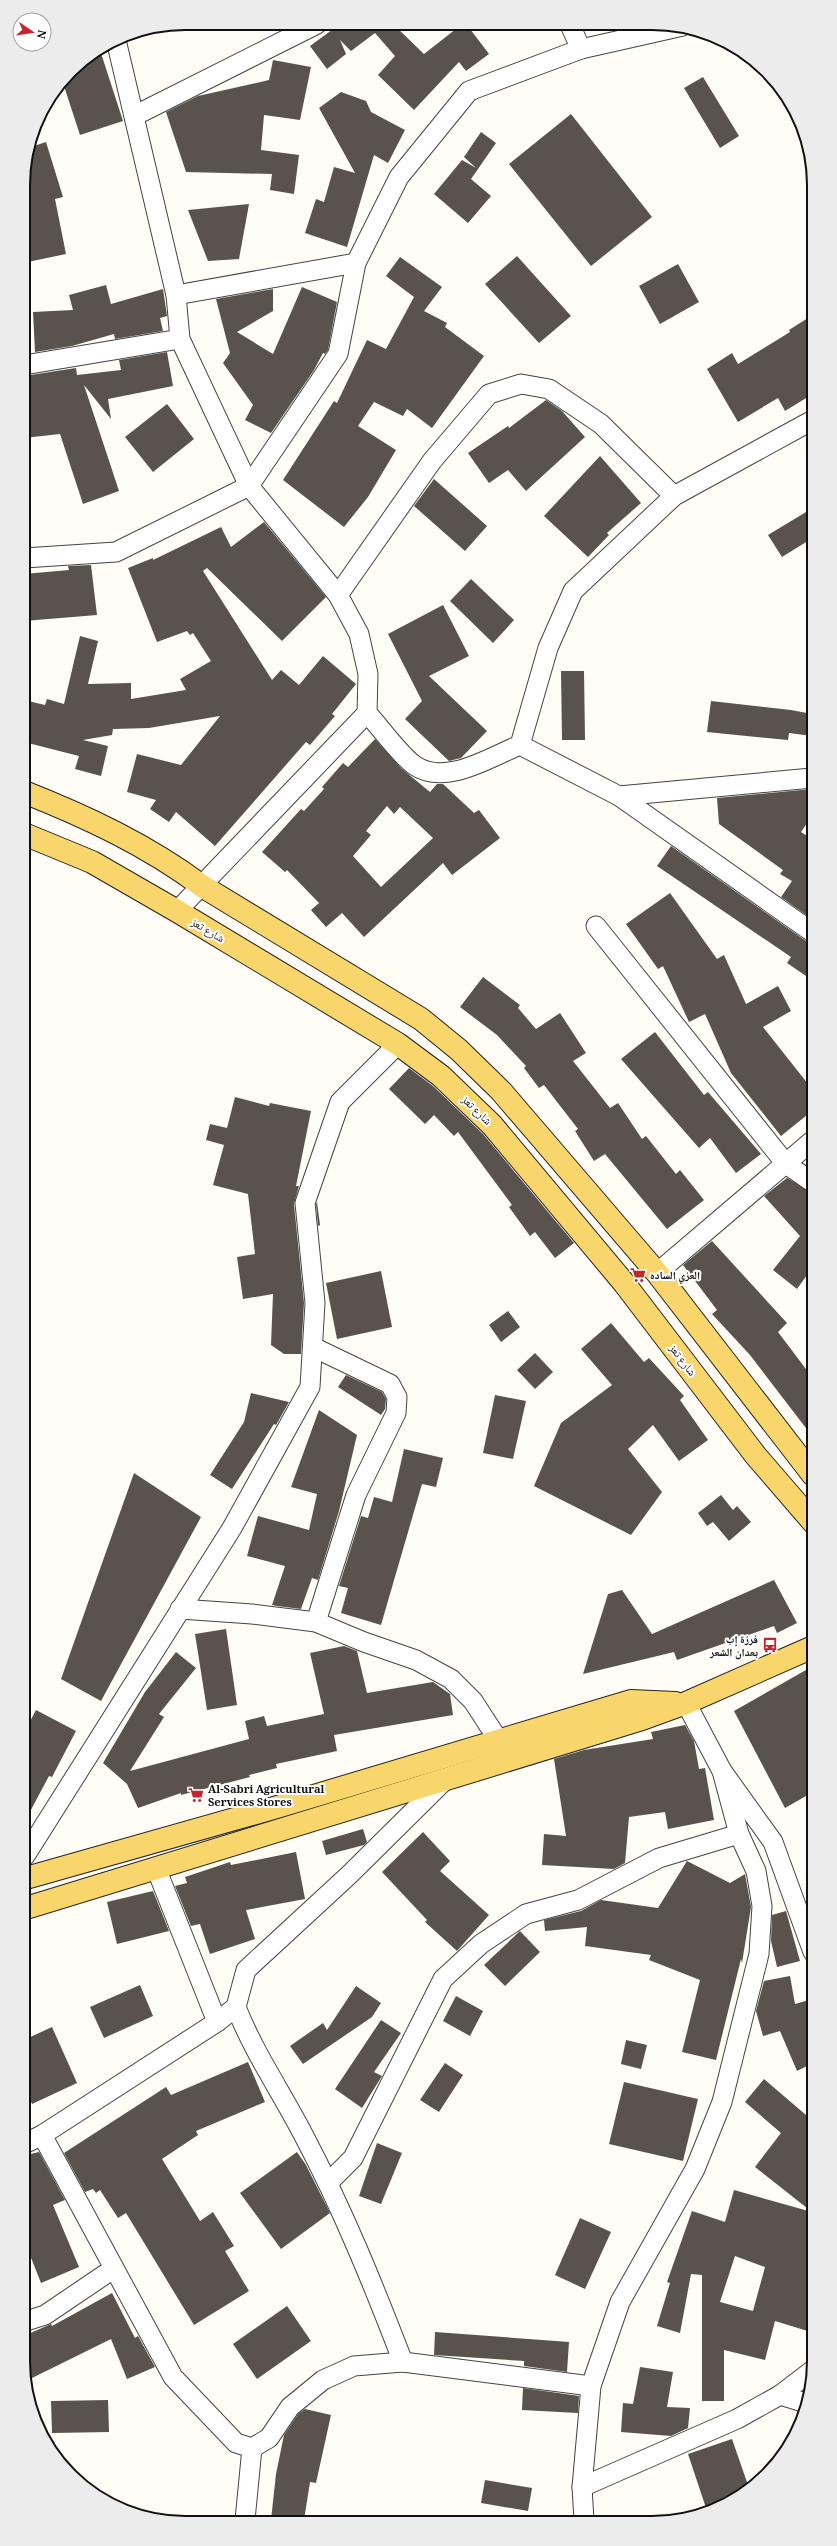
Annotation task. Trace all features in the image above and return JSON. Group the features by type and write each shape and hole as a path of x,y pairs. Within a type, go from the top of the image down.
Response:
{"main road":[{"path":"30,794 83,815 180,869 202,886 421,1018 459,1050 501,1090 657,1273 807,1468"},
{"name":"شارع تعز","path":"30,836 92,862 177,911 398,1044 441,1076 492,1125 624,1283 756,1456 807,1515"},
{"path":"30,1907 642,1719 686,1703 807,1650"},
{"path":"30,1877 277,1807 631,1701 686,1703"}],"street":[{"path":"136,115 305,30"},
{"path":"572,30 581,50"},
{"path":"30,558 116,552 249,486 338,354 356,264 399,177 469,91 581,50 665,30"},
{"path":"118,46 136,115 176,295 180,339 249,486 338,595 359,634 368,674 367,713 177,911"},
{"path":"176,295 356,264"},
{"path":"30,364 180,339"},
{"path":"338,595 432,461 489,394 521,384 549,389 601,424 674,496"},
{"path":"520,745 548,648 573,591 674,496 807,423"},
{"path":"367,713 414,765 435,773 457,771 520,745 619,796 807,928"},
{"path":"619,796 807,778"},
{"path":"596,926 786,1164 807,1179"},
{"path":"30,1850 232,1528 310,1387 315,1303 305,1203 340,1102 398,1044"},
{"path":"657,1273 807,1145"},
{"path":"313,1346 390,1384 397,1397 396,1413 356,1495 316,1622"},
{"path":"180,1609 252,1614 316,1622 364,1642 416,1660 451,1679 474,1701 499,1740"},
{"path":"686,1703 722,1771 772,1842 807,1936"},
{"path":"584,2516 582,2487 592,2386 620,2302 695,2168 722,2102 759,1954 762,1906 756,1871 740,1834 722,1771"},
{"path":"446,1779 349,1874 246,1970 236,2007 217,2022 34,2139 113,2269 173,2377 236,2443 252,2448 269,2438 290,2407 323,2380 354,2366 403,2362 592,2386"},
{"path":"328,2183 353,2158 443,1979 481,1944 526,1914 578,1900 659,1858 740,1834"},
{"path":"156,1868 217,2022"},
{"path":"236,2007 246,2032 304,2136 360,2249 403,2362"},
{"path":"30,2320 45,2315 113,2269"},
{"path":"582,2487 737,2419 780,2395 807,2375"},
{"path":"780,2395 802,2402"},
{"path":"245,2516 252,2448"}],"building":[{"path":"332,30 399,30 424,54 455,30 471,30 489,54 466,71 459,62 414,110 378,75 395,56 375,33 351,51 340,40 346,54 327,69 310,46"},
{"path":"101,55 123,121 80,135 65,88 83,69"},
{"path":"273,60 311,67 300,120 264,115 261,150 299,155 294,194 270,190 272,174 186,172 166,112 198,96 269,80"},
{"path":"703,77 739,136 720,148 684,88"},
{"path":"341,92 366,101 371,112 405,130 388,163 374,155 347,247 305,233 316,199 324,202 334,167 355,173 319,108"},
{"path":"571,114 652,217 591,266 509,164"},
{"path":"481,132 496,143 471,179 491,196 468,223 434,194 462,160 476,168 464,157"},
{"path":"46,142 63,197 55,199 66,254 30,262 30,175 35,146"},
{"path":"249,204 239,259 208,261 188,210"},
{"path":"517,256 571,316 539,343 485,284"},
{"path":"400,257 442,287 424,311 447,323 445,327 484,356 432,428 407,409 403,416 374,402 358,426 396,450 368,497 344,527 283,480 334,401 337,403 367,340 386,349 414,297 386,276"},
{"path":"678,264 699,302 660,324 639,286"},
{"path":"106,285 111,304 163,289 167,316 160,318 163,331 115,339 114,334 72,346 35,352 33,312 73,310 69,295"},
{"path":"302,287 337,302 328,350 325,354 323,353 314,370 271,433 245,420 253,405 223,363 230,353 216,299 273,289 273,311 237,332 273,354"},
{"path":"807,319 807,397 785,411 778,398 738,422 707,369 732,353 738,364 790,332 789,330"},
{"path":"167,352 173,386 108,399 111,419 84,385 119,491 83,504 60,434 30,437 30,375 76,368 77,375 121,370 119,360"},
{"path":"546,400 562,411 585,437 526,491 508,470 489,483 468,453 508,426 509,428"},
{"path":"167,404 194,439 153,472 125,437"},
{"path":"600,456 641,503 607,533 609,535 588,557 544,516"},
{"path":"434,479 487,526 465,551 414,506"},
{"path":"807,511 807,541 782,557 768,535"},
{"path":"264,522 326,597 282,641 207,568 203,571 272,680 281,670 299,685 323,656 356,684 332,714 335,716 310,745 306,742 215,846 176,812 169,822 150,809 156,800 127,792 137,754 181,765 220,716 149,728 113,729 112,735 83,740 108,746 101,776 75,769 79,756 30,744 30,701 45,705 47,699 64,704 80,636 98,641 88,684 131,683 131,699 186,690 180,679 211,661 193,633 190,635 187,631 157,642 128,568 153,558 153,560 221,527 231,547"},
{"path":"91,565 97,615 30,621 30,573 69,570 68,566"},
{"path":"471,579 514,620 493,643 450,601"},
{"path":"443,605 469,656 429,676 487,731 461,758 449,761 405,719 422,701 388,634"},
{"path":"561,671 584,671 585,740 562,740"},
{"path":"711,701 807,713 807,735 789,733 788,740 707,732"},
{"path":"375,739 401,768 430,792 437,784 443,784 474,813 479,810 500,838 452,875 443,863 364,937 342,913 326,927 311,910 319,903 287,870 285,872 262,852 301,809 304,811 324,789 322,787 343,763 348,767","holes":["387,806 394,814 400,807 433,838 381,887 353,856 371,835 366,831"]},
{"path":"807,789 807,823 801,832 807,836 807,916 781,897 792,881 780,874 783,870 719,824 717,798"},
{"path":"671,846 807,941 807,977 787,963 791,957 657,866"},
{"path":"670,893 717,959 724,955 746,1004 778,986 791,1011 763,1027 807,1083 807,1115 781,1136 731,1073 705,1014 689,1022 663,966 658,969 626,924"},
{"path":"483,977 520,1005 518,1008 536,1029 560,1013 586,1053 573,1061 610,1108 618,1103 642,1139 646,1136 676,1174 680,1170 704,1200 667,1229 605,1154 594,1161 575,1131 578,1129 544,1085 539,1088 524,1068 526,1066 497,1035 460,1007"},
{"path":"655,1032 704,1095 708,1092 761,1154 736,1173 710,1138 699,1148 621,1059"},
{"path":"409,1068 433,1086 483,1134 574,1243 555,1258 535,1232 530,1236 509,1207 512,1205 458,1132 454,1136 434,1115 425,1124 389,1089"},
{"path":"235,1097 269,1106 270,1103 311,1111 296,1186 299,1186 294,1204 304,1303 301,1354 284,1354 271,1345 273,1294 243,1299 237,1257 255,1254 248,1194 213,1185 224,1145 206,1140 210,1124 227,1128"},
{"path":"787,1178 807,1190 807,1275 797,1289 773,1270 800,1236 764,1196"},
{"path":"317,1202 320,1225 318,1226 316,1204"},
{"path":"712,1241 787,1323 778,1332 807,1370 807,1429 750,1355 712,1314 717,1310 683,1265"},
{"path":"381,1271 392,1327 337,1339 326,1283"},
{"path":"508,1311 520,1327 501,1342 489,1325"},
{"path":"611,1323 644,1362 649,1358 684,1396 680,1400 708,1440 679,1461 653,1425 628,1449 662,1492 631,1535 534,1486 561,1423 612,1385 581,1349"},
{"path":"535,1353 553,1372 535,1389 517,1370"},
{"path":"346,1375 382,1392 386,1399 385,1409 381,1415 338,1387"},
{"path":"251,1393 289,1402 276,1425 274,1424 232,1489 210,1475 244,1422"},
{"path":"495,1395 526,1401 513,1459 483,1453"},
{"path":"319,1410 357,1435 339,1511 318,1580 312,1578 301,1609 272,1605 285,1566 247,1556 258,1516 309,1530 317,1494 291,1487"},
{"path":"404,1449 443,1458 436,1487 422,1484 381,1625 341,1613 348,1588 339,1586 361,1516 368,1518 374,1497 392,1502"},
{"path":"134,1473 201,1517 101,1701 61,1679"},
{"path":"721,1495 733,1510 737,1506 751,1522 729,1541 713,1522 707,1526 698,1513"},
{"path":"774,1580 797,1623 777,1633 774,1626 677,1660 674,1652 583,1674 608,1594 622,1590 652,1634"},
{"path":"226,1629 237,1705 207,1710 195,1634"},
{"path":"344,1646 357,1651 367,1693 433,1682 450,1694 453,1715 334,1735 337,1751 276,1764 277,1768 249,1775 250,1777 181,1795 181,1793 138,1808 127,1784 103,1763 145,1692 176,1652 196,1668 159,1714 164,1717 130,1771 249,1739 245,1721 264,1716 267,1726 324,1714 310,1653"},
{"path":"807,1669 807,1795 785,1808 734,1711"},
{"path":"36,1710 76,1731 52,1777 49,1776 30,1812 30,1721"},
{"path":"685,1725 694,1741 699,1769 705,1768 714,1820 668,1829 665,1812 629,1817 625,1863 614,1869 542,1865 544,1834 566,1836 554,1759 584,1750 653,1739 651,1732"},
{"path":"363,1829 367,1842 364,1845 326,1855 322,1841"},
{"path":"423,1832 450,1861 440,1871 489,1915 457,1951 425,1922 427,1920 382,1872"},
{"path":"296,1852 305,1899 246,1910 255,1939 210,1954 200,1924 191,1926 175,1886 187,1883 185,1877 230,1862 231,1865"},
{"path":"687,1861 730,1883 745,1874 751,1907 742,1963 741,1959 716,2060 682,2052 700,1980 649,1960 651,1955 585,1946 587,1927 545,1931 544,1920 581,1911 601,1900 658,1908"},
{"path":"153,1891 169,1931 117,1944 107,1902"},
{"path":"786,1911 800,1961 777,1967 771,1941 772,1915"},
{"path":"520,1931 540,1952 505,1986 484,1965"},
{"path":"790,1976 795,2004 807,2001 807,2066 797,2071 780,2031 763,2036 756,2011 764,1981"},
{"path":"140,1985 153,2016 104,2038 90,2007"},
{"path":"356,1986 381,2003 372,2017 303,2064 290,2046 323,2023 327,2030"},
{"path":"456,1996 483,2011 470,2036 443,2021"},
{"path":"381,2020 401,2033 374,2072 382,2076 362,2108 335,2089"},
{"path":"52,2027 77,2083 32,2104 30,2099 30,2037"},
{"path":"626,2040 647,2045 641,2069 621,2064"},
{"path":"248,2062 265,2102 196,2131 198,2135 162,2159 200,2221 213,2212 234,2246 225,2251 249,2291 194,2325 126,2213 118,2218 100,2190 96,2193 93,2189 85,2192 64,2153 166,2087 171,2095"},
{"path":"445,2063 463,2075 439,2112 420,2100"},
{"path":"764,2079 807,2116 807,2208 755,2167 781,2133 745,2102"},
{"path":"624,2082 698,2099 683,2161 609,2144"},
{"path":"377,2143 402,2153 381,2204 359,2196"},
{"path":"39,2152 65,2200 53,2205 79,2267 41,2283 30,2255 30,2154"},
{"path":"297,2152 306,2165 330,2213 281,2249 240,2193"},
{"path":"734,2190 807,2211 807,2331 775,2321 765,2360 724,2350 724,2401 702,2401 702,2275 691,2274 680,2333 657,2326 670,2283 667,2282 692,2211 725,2222","holes":["735,2256 765,2267 753,2311 720,2302"]},
{"path":"580,2218 611,2232 585,2289 555,2275"},
{"path":"112,2293 135,2338 138,2336 155,2367 127,2379 111,2339 31,2379 30,2333 51,2324 52,2326"},
{"path":"287,2306 311,2341 257,2379 233,2344"},
{"path":"435,2332 569,2342 567,2372 524,2366 524,2361 434,2355"},
{"path":"640,2367 673,2372 667,2407 690,2408 688,2428 671,2436 621,2432 623,2403 633,2404"},
{"path":"523,2388 579,2396 578,2413 522,2410"},
{"path":"108,2400 109,2432 52,2433 51,2401"},
{"path":"305,2409 331,2415 316,2483 310,2482 305,2516 271,2516 276,2474 284,2435 298,2414"},
{"path":"732,2439 747,2483 738,2490 705,2506 688,2454"},
{"path":"485,2480 532,2488 528,2511 481,2503"}],"place":[{"name":"العزي الساده","path":"638,1275"},
{"name":"فرزة إب بعدان الشعر","path":"770,1645"},
{"name":"Al-Sabri Agricultural Services Stores","path":"196,1795"}]}
